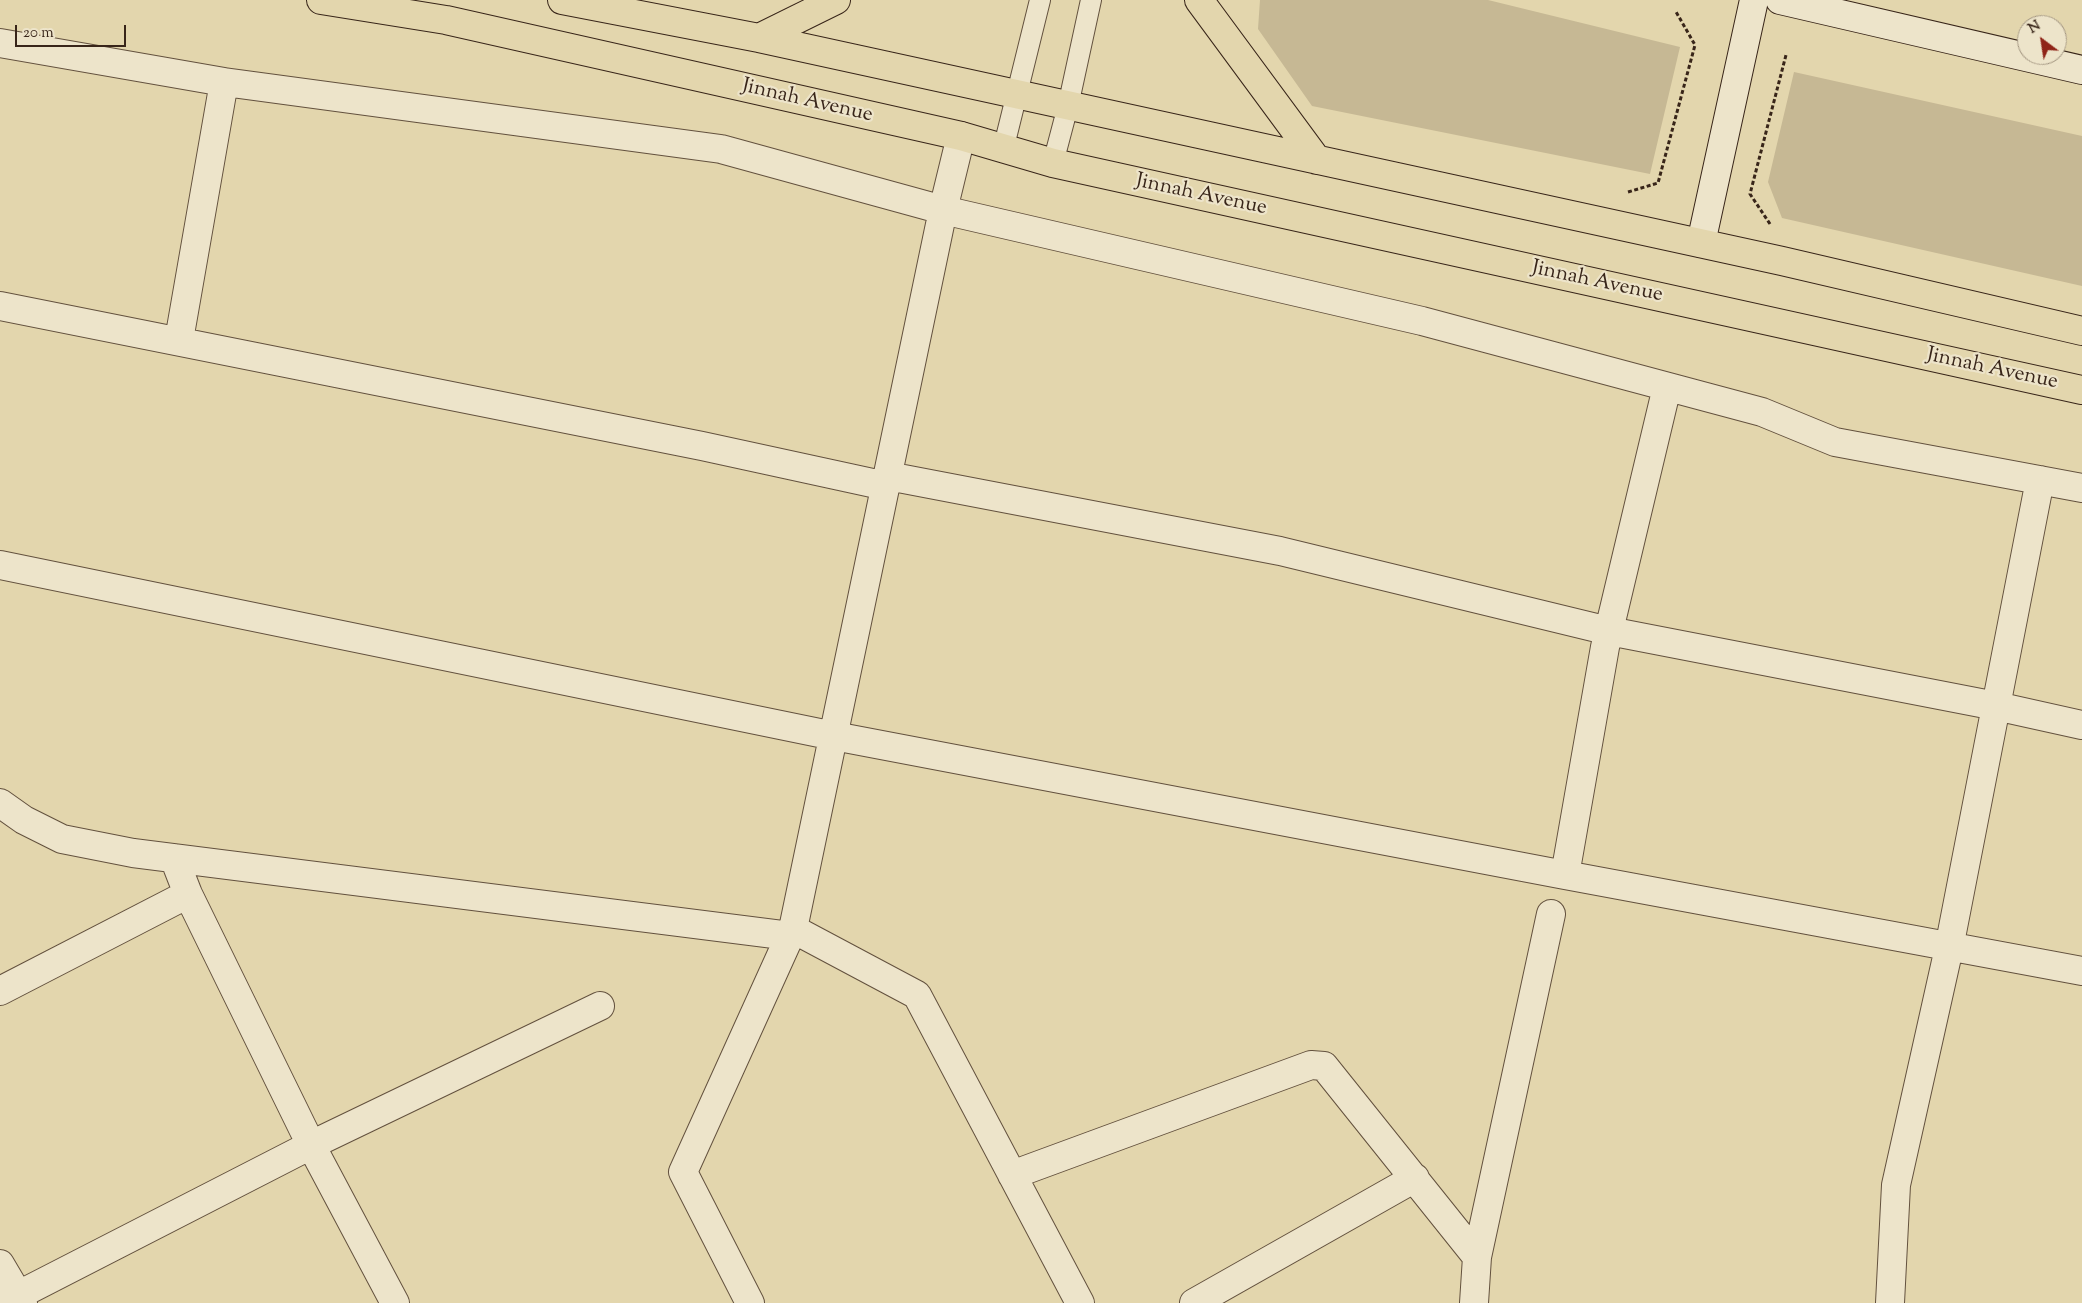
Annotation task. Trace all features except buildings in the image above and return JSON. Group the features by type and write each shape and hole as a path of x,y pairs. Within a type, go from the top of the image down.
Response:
{"main road":[{"name":"Jinnah Avenue","path":"321,0 446,20 961,136 1052,163 2082,390"},
{"path":"562,0 759,38 1700,243 2082,331"},
{"path":"759,38 836,0"},
{"path":"1199,0 1317,160"}],"street":[{"path":"1700,243 1754,0"},
{"path":"1780,0 1841,7 2082,70"},
{"path":"0,43 224,82 721,149 943,210 1422,321 1762,412 1835,442 2082,488"},
{"path":"179,340 224,82"},
{"path":"750,1303 683,1172 792,933 943,210 961,136"},
{"path":"0,306 179,340 702,446 1280,551 1609,631 2082,724"},
{"path":"1566,875 1609,631 1667,386"},
{"path":"1890,1303 1896,1185 1948,948 2040,480"},
{"path":"0,565 834,736 1948,948 2082,971"},
{"path":"0,804 24,820 62,839 133,853 792,933 917,995 1080,1303"},
{"path":"174,858 188,894 311,1145 395,1303"},
{"path":"0,992 188,894"},
{"path":"1474,1303 1477,1257 1551,914"},
{"path":"0,1264 15,1300 311,1145 600,1006"},
{"path":"1012,1175 1311,1065 1324,1066 1477,1257"},
{"path":"1194,1303 1415,1178"}],"lane":[{"path":"1003,150 1040,0"},
{"path":"1052,163 1068,106 1091,0"}],"path":[{"path":"1626,193 1658,183 1661,174 1695,45 1675,10"},
{"path":"1770,225 1750,194 1786,56"}],"shaded area":[{"path":"1260,0 1488,0 1680,47 1650,174 1312,106 1258,29"},
{"path":"1794,72 2082,136 2082,286 1782,218 1768,182"}]}
